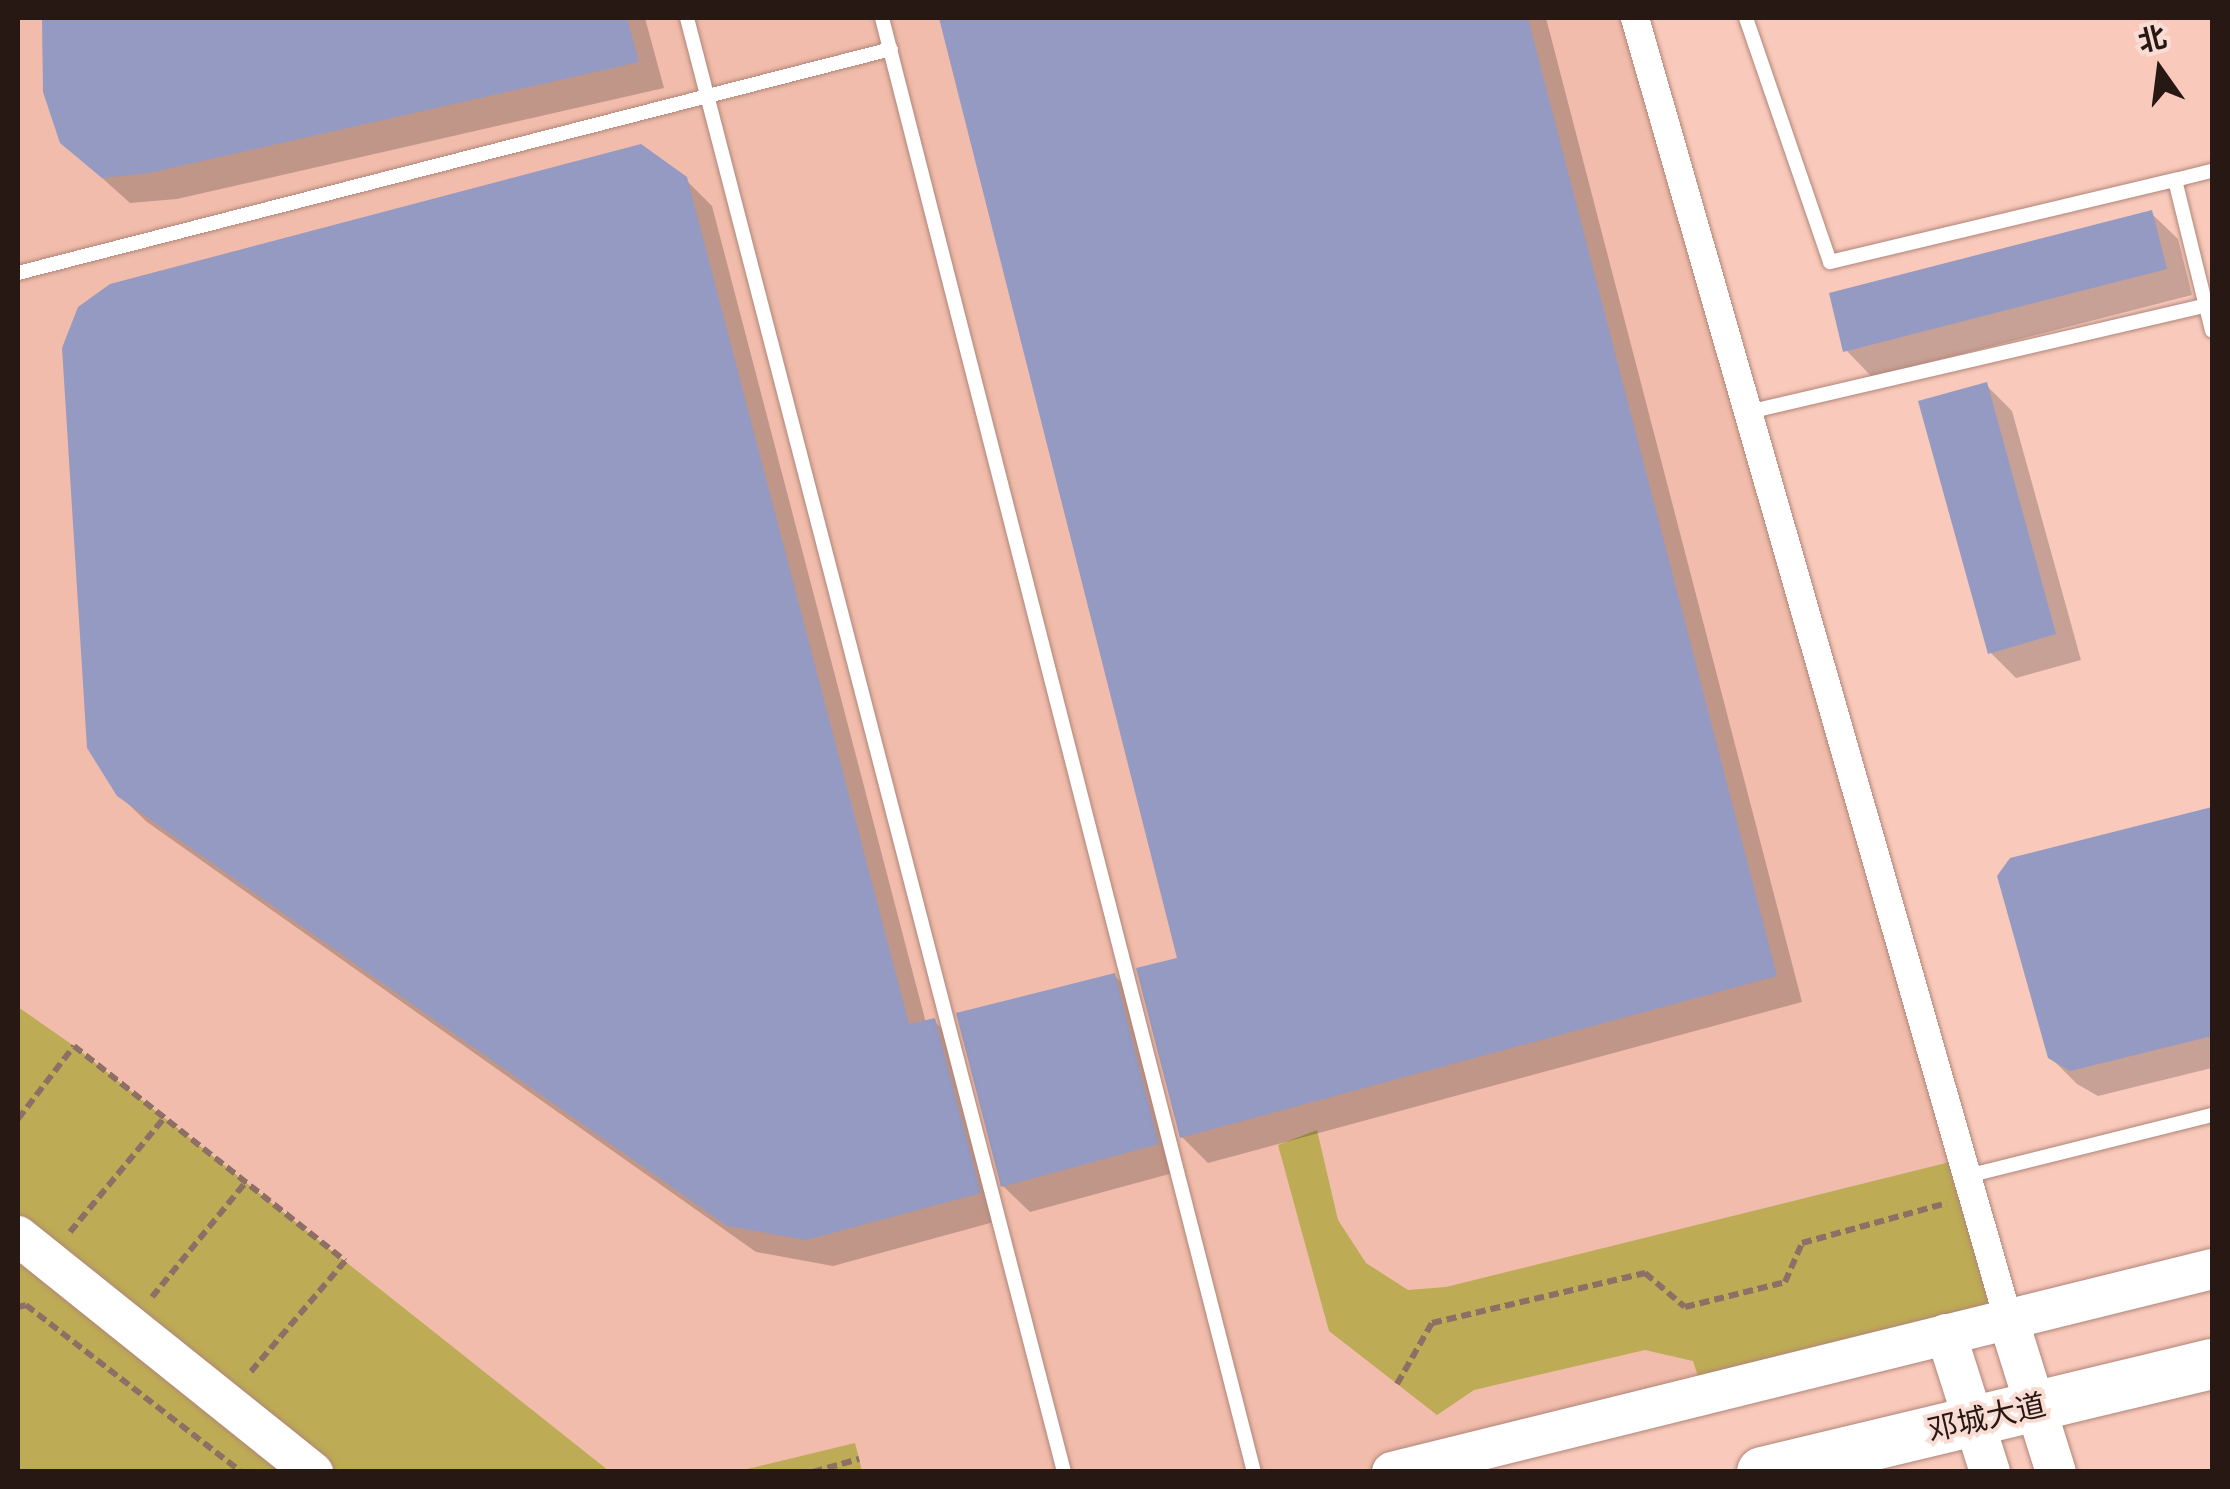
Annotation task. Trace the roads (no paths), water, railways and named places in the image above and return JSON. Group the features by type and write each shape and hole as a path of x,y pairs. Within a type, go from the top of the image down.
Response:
{"highway":[{"name":"邓城大道","path":"1762,1472 2212,1364"}],"street":[{"path":"1634,18 2033,1408 2056,1472"},
{"path":"32,1248 313,1472"},
{"path":"1392,1472 2212,1269"},
{"path":"1946,1334 1990,1472"}],"lane":[{"path":"687,18 1064,1472"},
{"path":"882,18 1254,1472"},
{"path":"1746,18 1830,262 2212,171"},
{"path":"18,273 891,49"},
{"path":"2176,180 2212,331"},
{"path":"1748,412 2206,306"},
{"path":"1970,1186 2212,1115"}]}
